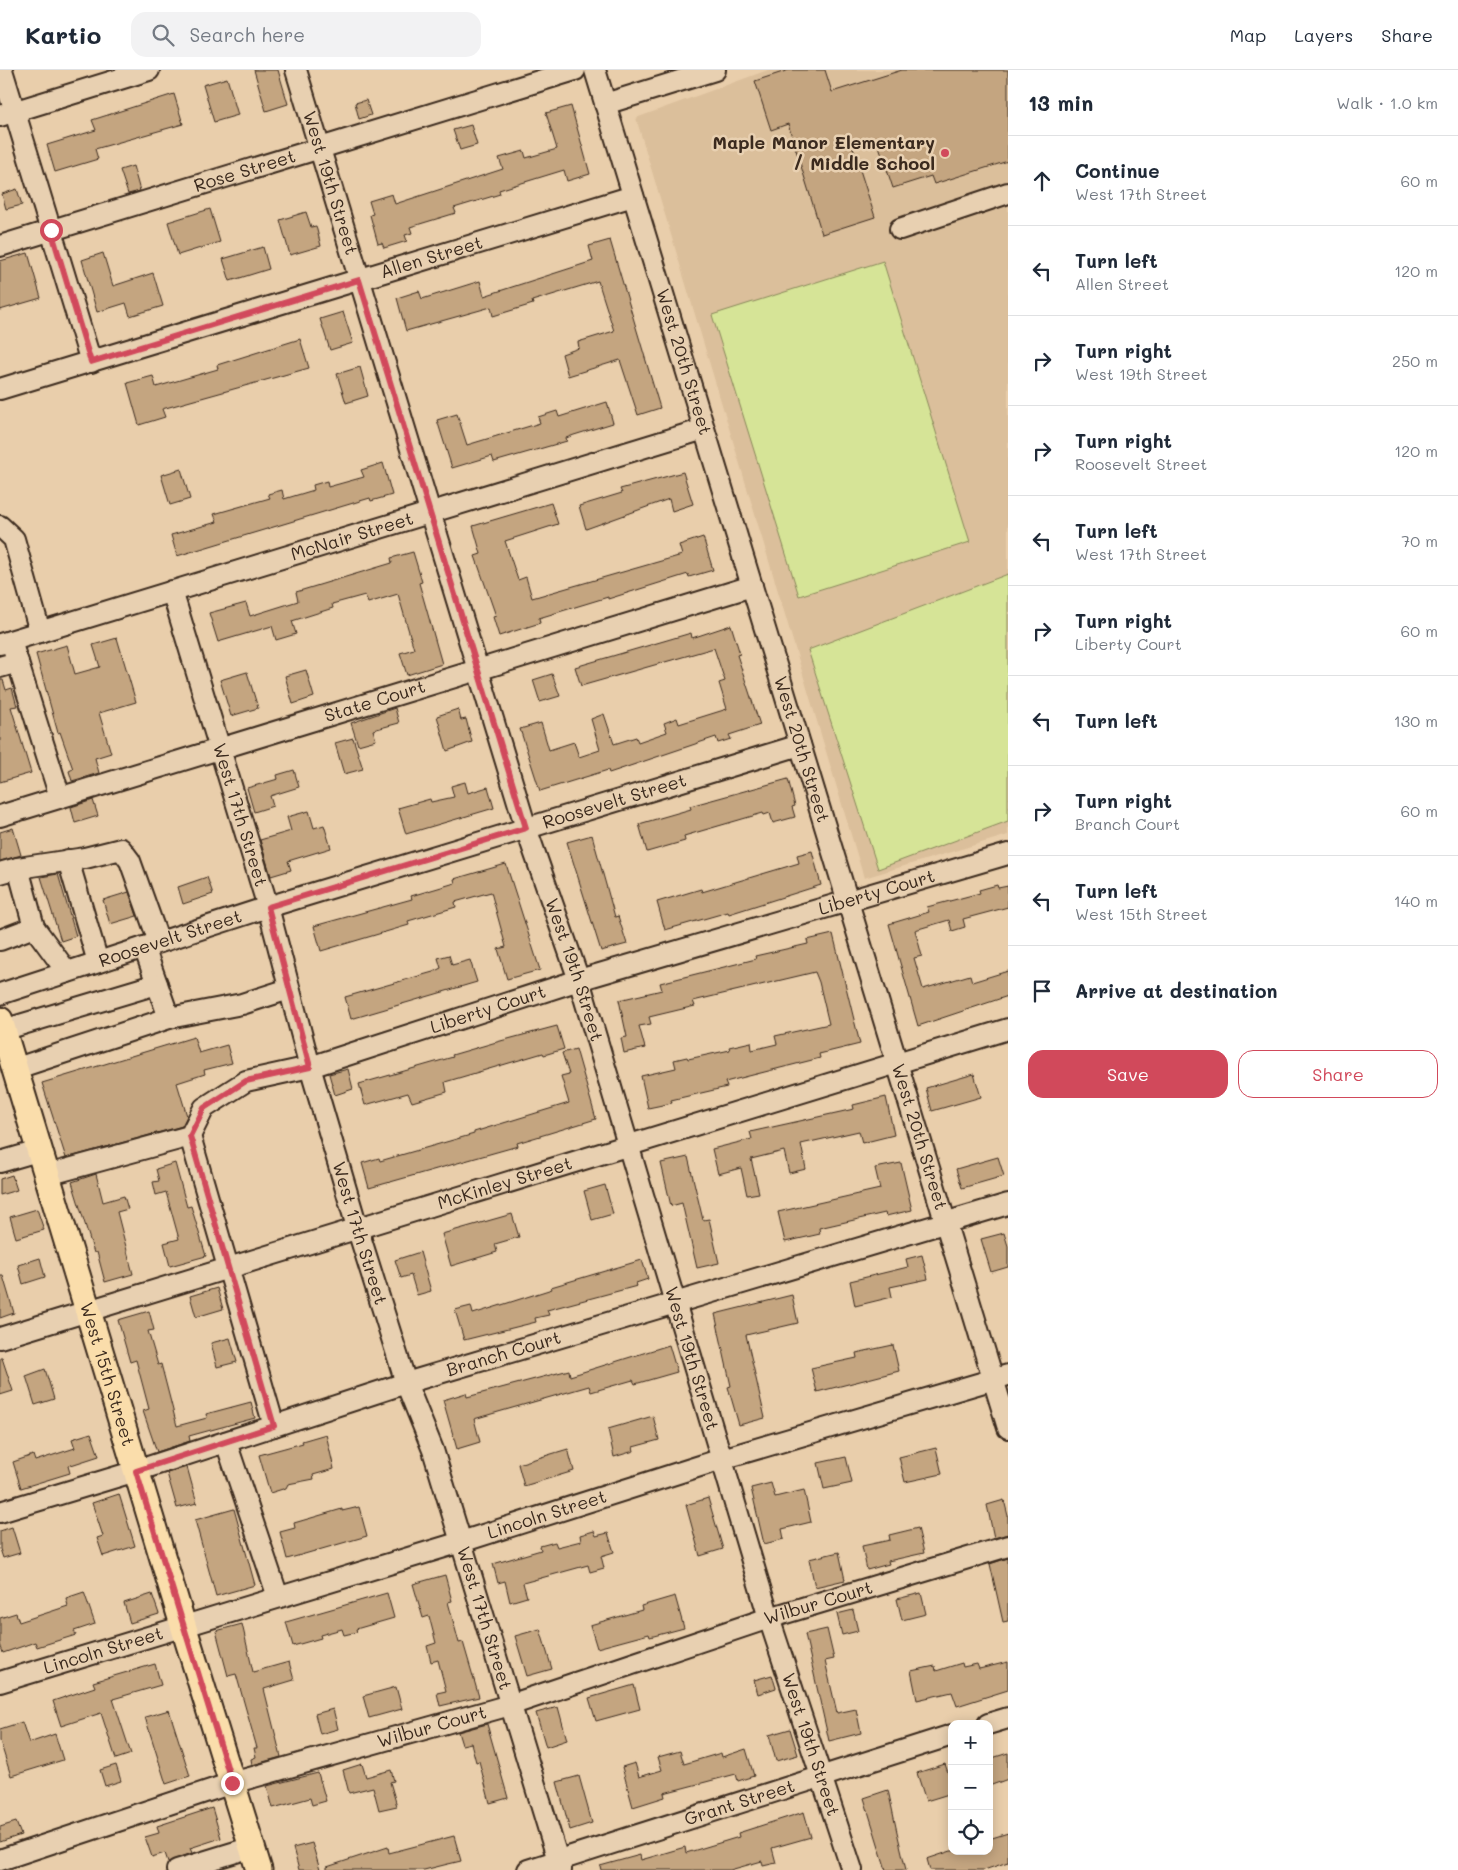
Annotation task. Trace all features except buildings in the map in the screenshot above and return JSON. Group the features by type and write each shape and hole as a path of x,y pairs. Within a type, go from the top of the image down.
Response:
{"main road":[{"name":"West 15th Street","path":"1,1025 259,1870"}],"street":[{"path":"2,70 7,113 51,230 91,362"},
{"path":"7,113 149,70"},
{"name":"West 19th Street","path":"296,70 526,828 579,980 626,1145 769,1618 852,1870"},
{"name":"Rose Street","path":"0,246 576,70"},
{"name":"West 20th Street","path":"595,70 849,901 945,1223 1000,1377 1008,1428"},
{"path":"605,104 715,70"},
{"path":"900,229 1008,194"},
{"name":"Allen Street","path":"0,389 633,196"},
{"name":"McNair Street","path":"6,642 704,429"},
{"path":"0,526 14,539 40,632"},
{"name":"State Court","path":"0,816 752,586"},
{"name":"West 17th Street","path":"172,592 268,907 310,1067 357,1228 406,1383 433,1450 559,1865"},
{"path":"6,642 9,665 60,797"},
{"name":"Roosevelt Street","path":"0,994 268,907 800,744"},
{"path":"67,972 34,927 9,871 85,858 121,849 130,861 152,944 157,984 169,1018"},
{"name":"Liberty Court","path":"190,1136 204,1108 246,1081 310,1067 579,980 1008,854"},
{"path":"68,860 98,962"},
{"path":"0,940 34,927"},
{"path":"1,1025 157,984"},
{"path":"14,1069 169,1018 242,1004 289,990"},
{"name":"McKinley Street","path":"0,1338 1008,1029"},
{"path":"48,1175 190,1136 274,1426"},
{"path":"0,1162 38,1150"},
{"name":"Branch Court","path":"0,1512 136,1471 406,1383 1008,1204"},
{"name":"Lincoln Street","path":"0,1682 461,1542 722,1459 1000,1377"},
{"path":"226,1442 278,1597"},
{"name":"Wilbur Court","path":"0,1860 232,1783 510,1705 769,1618 1008,1546"},
{"path":"993,1722 1008,1718"},
{"name":"Grant Street","path":"528,1870 559,1865 822,1776 948,1736"},
{"path":"177,1870 224,1863 252,1846"}],"shaded area":[{"path":"768,70 1008,70 1008,835 864,878 636,118"}],"green space":[{"path":"883,261 970,542 799,596 712,315"},
{"path":"1008,574 1008,821 878,869 808,650"}],"place":[{"name":"Maple Manor Elementary / Middle School","path":"945,153"}],"route":[{"path":"51,230 91,362 359,280 526,828 268,907 310,1067 246,1081 204,1108 190,1136 274,1426 136,1471 232,1783"}]}
